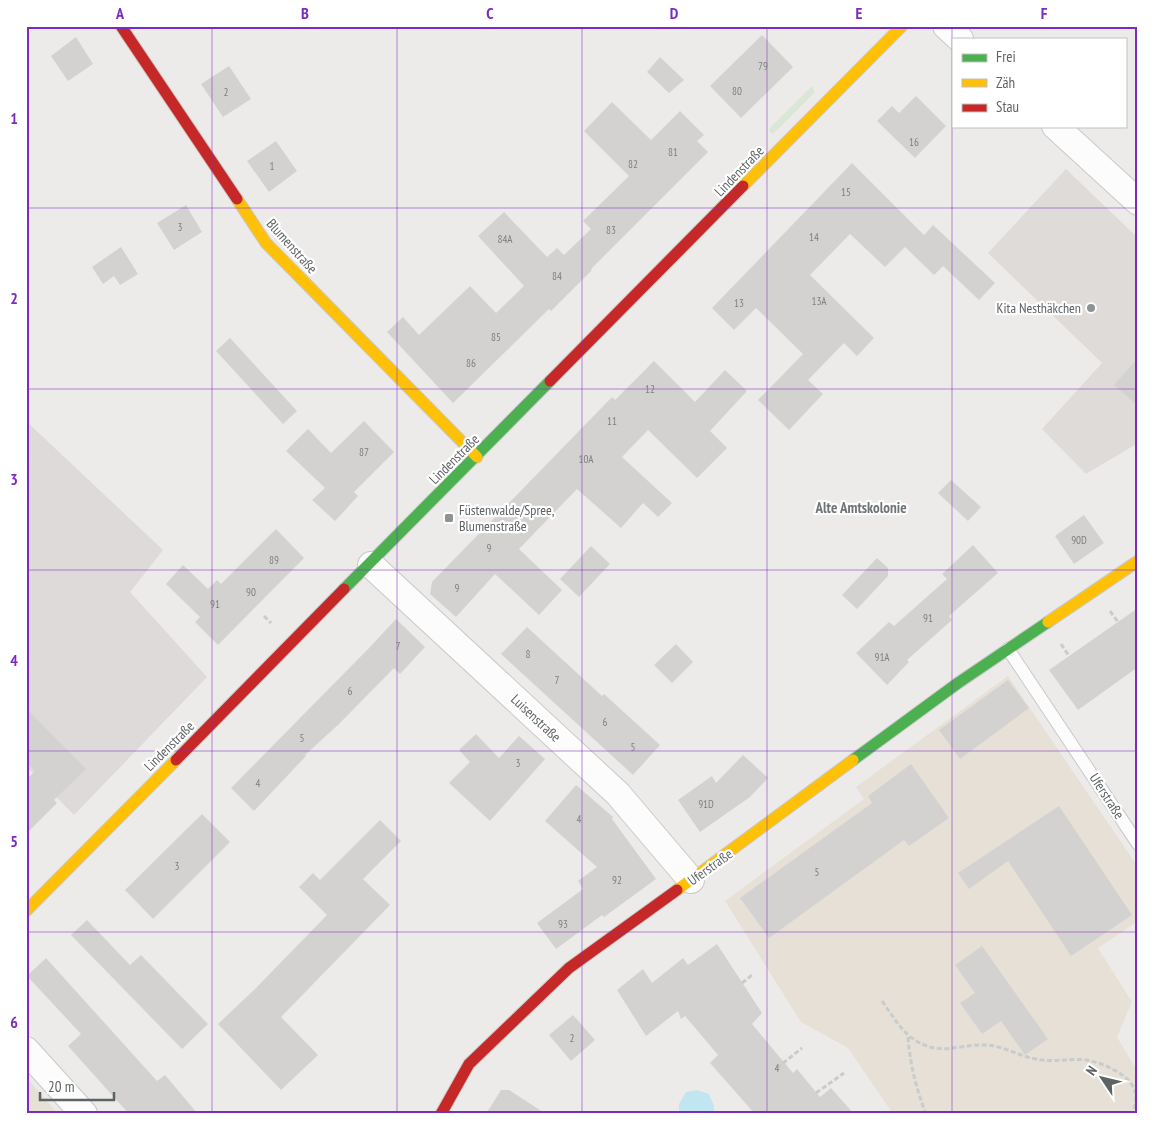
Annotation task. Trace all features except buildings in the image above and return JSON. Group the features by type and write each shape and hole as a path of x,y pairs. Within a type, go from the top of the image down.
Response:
{"street":[{"name":"Blumenstraße","path":"121,26 266,243 477,457"},
{"name":"Lindenstraße","path":"26,911 371,565 902,26"},
{"path":"946,26 959,38"},
{"path":"1057,128 1138,202"},
{"name":"Uferstraße","path":"441,1114 469,1064 569,968 692,880 958,683 1138,561"},
{"name":"Luisenstraße","path":"371,565 618,794 692,880"},
{"path":"26,1050 84,1114"}],"lane":[{"name":"Uferstraße","path":"1008,649 1138,844"}],"path":[{"path":"264,616 271,623"},
{"path":"742,983 752,975"},
{"path":"882,1001 908,1036 928,1046 944,1049 984,1044 999,1047 1018,1055 1043,1060 1086,1060 1107,1067 1128,1078 1136,1092 1132,1114"},
{"path":"908,1036 910,1062 918,1094 926,1114"},
{"path":"777,1068 802,1048"},
{"path":"816,1093 844,1073"}],"shaded area":[{"name":"Kita Nesthäkchen","path":"1066,169 1138,238 1138,443 1086,474 1042,429 1102,363 988,253"},
{"path":"26,421 163,550 130,592 207,677 74,815 26,766"},
{"path":"1008,676 1138,867 1138,921 1098,948 1132,1002 1117,1037 1138,1072 1138,1114 893,1114 848,1048 801,1022 725,901 864,799 856,787"},
{"path":"26,1077 58,1114 26,1114"}],"green space":[{"path":"812,86 815,92 773,134 770,132 769,129"}],"water":[{"path":"697,1090 709,1094 714,1106 714,1114 679,1114 679,1104 686,1092"}],"traffic: fast":[{"path":"344,589 550,381"},
{"path":"853,760 958,683 1048,622"}],"traffic: slow":[{"path":"743,186 902,26"},
{"path":"237,199 266,243 477,457"},
{"path":"1048,622 1138,561"},
{"path":"26,911 176,760"},
{"path":"677,890 853,760"}],"traffic: jam":[{"path":"121,26 237,199"},
{"path":"550,381 743,186"},
{"path":"176,760 344,589"},
{"path":"441,1114 469,1064 569,968 677,890"}],"place":[{"name":"Kita Nesthäkchen","path":"1091,308"},
{"name":"Füstenwalde/Spree, Blumenstraße","path":"449,518"}],"district":[{"name":"Alte Amtskolonie","path":"861,508"}]}
